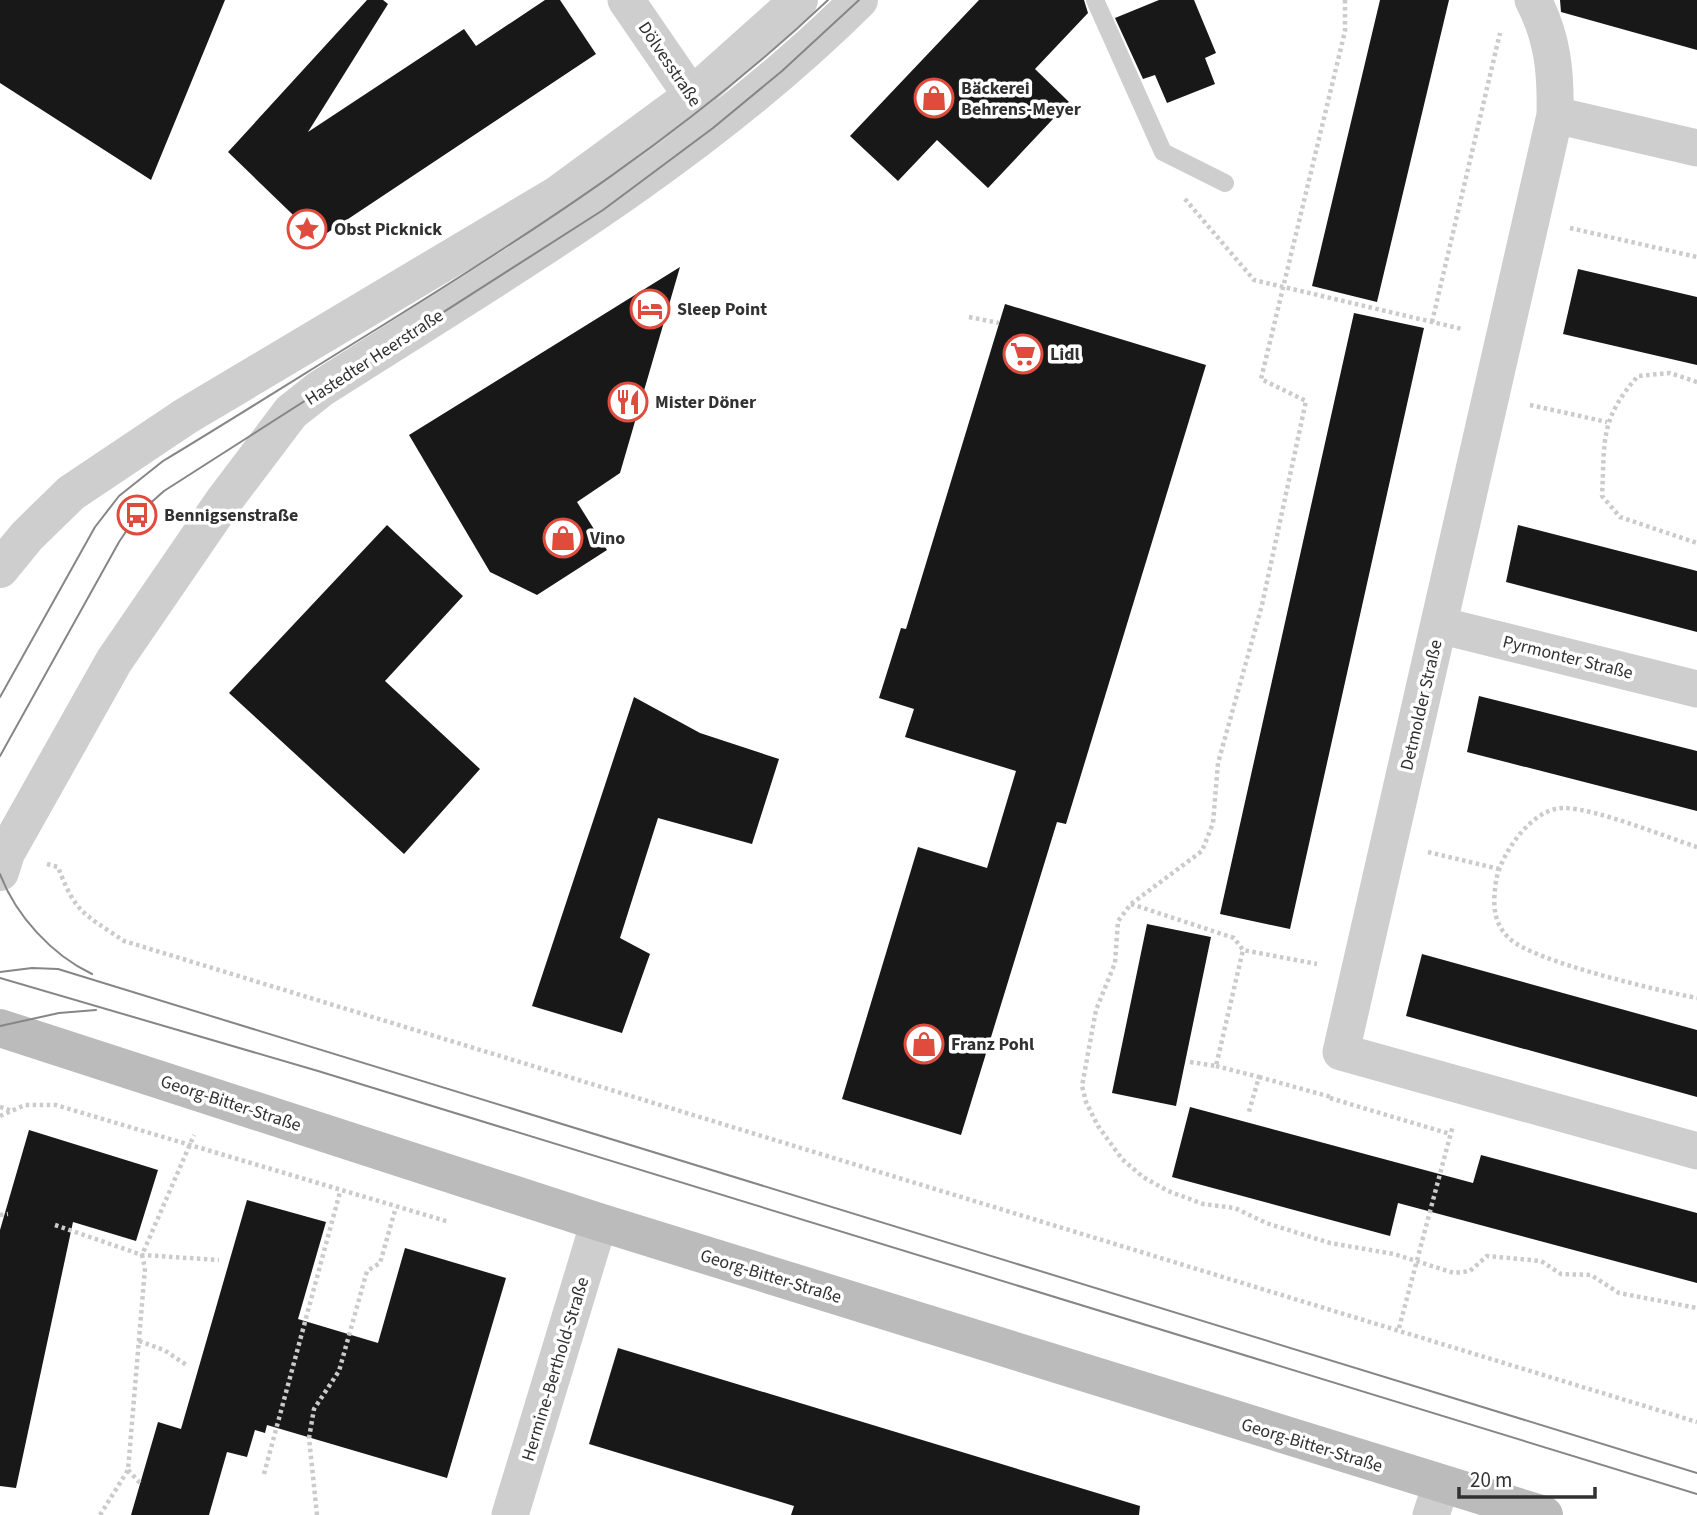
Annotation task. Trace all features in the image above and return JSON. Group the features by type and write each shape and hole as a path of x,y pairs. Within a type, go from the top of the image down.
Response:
{"main road":[{"name":"Georg-Bitter-Straße","path":"0,1028 599,1222 1436,1500 1544,1515"}],"street":[{"name":"Dölvesstraße","path":"626,0 713,128"},
{"path":"0,569 27,536 71,493 186,416 557,195 692,96 799,0"},
{"name":"Hastedter Heerstraße","path":"0,872 6,853 114,661 223,502 291,412 320,389 603,210 713,128 782,71 859,0"},
{"name":"Detmolder Straße","path":"1533,0 1546,25 1556,66 1555,115 1341,1052 1697,1151"},
{"path":"1555,115 1697,148"},
{"name":"Pyrmonter Straße","path":"1439,625 1697,689"},
{"name":"Hermine-Berthold-Straße","path":"510,1515 599,1222"}],"lane":[{"path":"1095,0 1163,152 1225,183"}],"path":[{"path":"1345,0 1345,31 1261,379 1306,401 1262,605 1219,763 1213,823 1202,852 1131,904 1118,920 1115,963 1096,1010 1082,1086 1086,1102 1098,1126 1122,1159 1143,1177 1203,1204 1235,1208 1266,1223 1330,1243 1417,1261 1454,1273 1470,1271 1487,1256 1541,1261 1561,1274 1591,1275 1619,1293 1697,1308"},
{"path":"1432,322 1501,27"},
{"path":"1163,152 1188,205 1254,280 1504,339"},
{"path":"1532,219 1697,257"},
{"path":"969,317 999,323"},
{"path":"1697,382 1670,373 1638,376 1620,396 1607,422 1602,496 1619,517 1697,543"},
{"path":"1492,396 1607,422"},
{"path":"1697,847 1605,817 1563,807 1541,816 1512,842 1499,869 1492,905 1510,939 1546,956 1655,990 1697,998"},
{"path":"1390,843 1499,869"},
{"path":"71,901 81,912 124,941 1399,1328 1697,1422"},
{"path":"1131,904 1234,938 1243,950 1359,972"},
{"path":"1216,1066 1243,950"},
{"path":"1191,1062 1259,1077 1248,1115"},
{"path":"1399,1328 1464,1087"},
{"path":"100,1515 128,1470 145,1268 142,1255 192,1144 206,1094"},
{"path":"1330,1098 1451,1134"},
{"path":"0,1107 13,1111 0,1116"},
{"path":"264,1474 353,1143"},
{"path":"317,1515 309,1438 314,1409 339,1371 368,1271 380,1263 396,1207"},
{"path":"0,1215 8,1214"},
{"path":"55,1225 142,1255 219,1260"},
{"path":"139,1341 164,1350 188,1366"},
{"path":"128,1470 140,1483"}],"building":[{"path":"0,0 225,0 151,180 0,83"},
{"path":"367,0 383,0 388,4 308,132 464,29 476,46 545,0 560,0 596,54 318,239 228,152"},
{"path":"979,0 1084,0 1088,13 1035,69 1069,102 988,188 937,140 898,181 850,136"},
{"path":"1159,0 1194,0 1216,53 1205,58 1215,84 1167,103 1155,75 1143,79 1115,18"},
{"path":"1380,0 1449,0 1377,302 1312,286"},
{"path":"1560,0 1697,0 1697,50 1561,12"},
{"path":"680,267 620,473 577,502 607,550 537,595 490,572 409,435"},
{"path":"1578,269 1697,297 1697,365 1563,334"},
{"path":"1005,304 1206,365 1066,824 1057,822 961,1135 842,1099 918,847 987,868 1016,771 905,737 914,709 879,698 901,628 906,629"},
{"path":"1354,313 1424,328 1290,929 1220,914"},
{"path":"387,525 463,596 385,681 480,769 404,854 229,693"},
{"path":"1518,525 1697,571 1697,632 1506,582"},
{"path":"1479,696 1697,751 1697,811 1467,752"},
{"path":"634,697 700,733 779,759 752,844 658,818 620,938 650,954 622,1033 532,1006"},
{"path":"1147,924 1211,937 1176,1106 1112,1093"},
{"path":"1422,954 1697,1030 1697,1097 1406,1016"},
{"path":"1190,1107 1473,1183 1481,1155 1697,1213 1697,1283 1398,1203 1390,1236 1172,1177"},
{"path":"29,1130 158,1170 136,1241 73,1222 16,1488 0,1486 0,1230"},
{"path":"247,1200 326,1222 298,1319 378,1343 405,1248 506,1278 447,1478 267,1425 265,1433 255,1430 247,1457 227,1452 209,1515 131,1515 158,1422 181,1429"},
{"path":"618,1348 1140,1506 1139,1515 791,1515 794,1506 589,1444"}],"tram line":[{"path":"0,697 95,527 119,496 163,461 498,253 612,175 723,92 828,0"},
{"path":"0,756 119,542 137,515 164,491 603,210 713,128 782,71 859,0"},
{"path":"0,874 15,905 37,933 63,956 92,974"},
{"path":"0,972 32,968 58,969 1697,1473"},
{"path":"0,978 318,1071 1697,1494"},
{"path":"0,1026 59,1013 96,1010"}],"place":[{"name":"Bäckerei Behrens-Meyer","path":"934,98"},
{"name":"Obst Picknick","path":"307,229"},
{"name":"Sleep Point","path":"650,309"},
{"name":"Lidl","path":"1023,354"},
{"name":"Mister Döner","path":"628,402"},
{"name":"Bennigsenstraße","path":"137,515"},
{"name":"Vino","path":"563,538"},
{"name":"Franz Pohl","path":"924,1044"}]}
